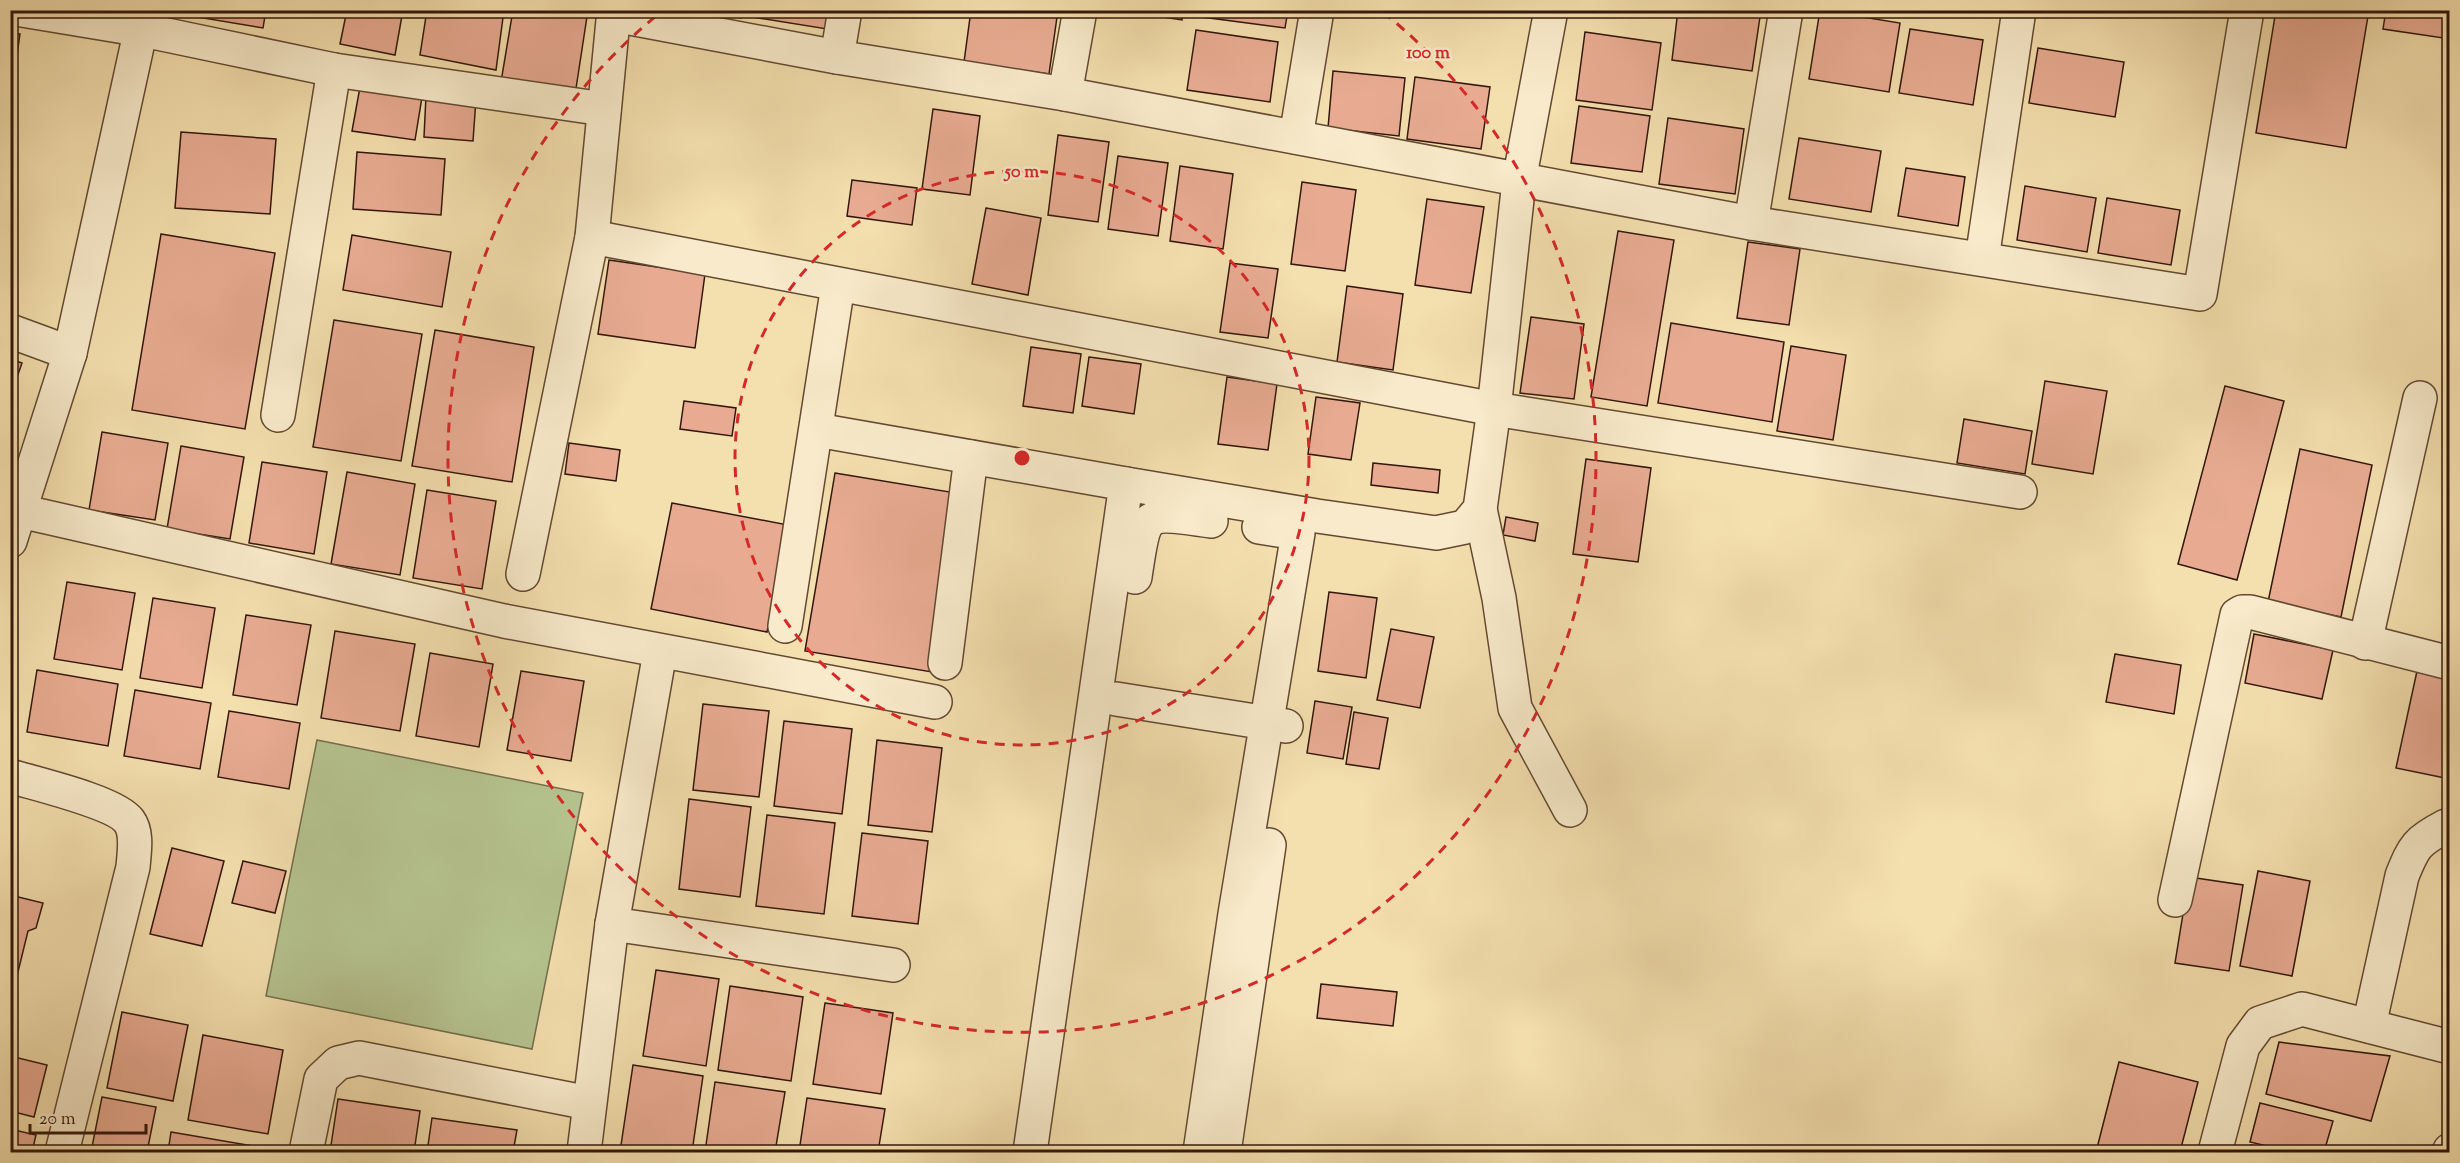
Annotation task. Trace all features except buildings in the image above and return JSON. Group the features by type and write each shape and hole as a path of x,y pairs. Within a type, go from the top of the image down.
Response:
{"street":[{"path":"22,10 144,20 334,70 604,109"},
{"path":"837,57 845,10"},
{"path":"1065,94 1080,10"},
{"path":"1296,137 1317,10"},
{"path":"1551,10 1519,181 1494,409 1480,509 1498,598 1515,708 1570,810"},
{"path":"1751,223 1786,10"},
{"path":"1982,259 2019,10"},
{"path":"523,574 592,237 614,13 837,57 1065,94 1751,223 2200,294 2247,10"},
{"path":"144,20 70,353 15,526 660,652 935,702"},
{"path":"278,415 334,70"},
{"path":"592,237 1494,409 2020,492"},
{"path":"785,626 838,285"},
{"path":"10,331 70,353"},
{"path":"2365,643 2420,398"},
{"path":"817,430 1126,484 1309,528"},
{"path":"945,663 971,457"},
{"path":"1030,1152 1126,484"},
{"path":"1045,1152 1141,536 1145,525 1154,517 1166,514 1309,528 1436,533 1465,527 1480,509"},
{"path":"1200,1152 1247,915 1309,528"},
{"path":"2175,900 2237,615 2250,612 2450,663"},
{"path":"584,1152 612,924 660,652"},
{"path":"1116,699 1277,724"},
{"path":"10,776 111,807 130,821 135,841 133,867 62,1152"},
{"path":"2369,1026 2402,876 2410,856 2423,838 2446,826 2450,827"},
{"path":"1224,1152 1247,915"},
{"path":"612,924 893,965"},
{"path":"2215,1152 2243,1046 2260,1023 2302,1010 2450,1047"},
{"path":"306,1152 321,1079 338,1063 359,1058 589,1103"}],"green space":[{"path":"317,740 583,793 532,1049 266,996"}]}
